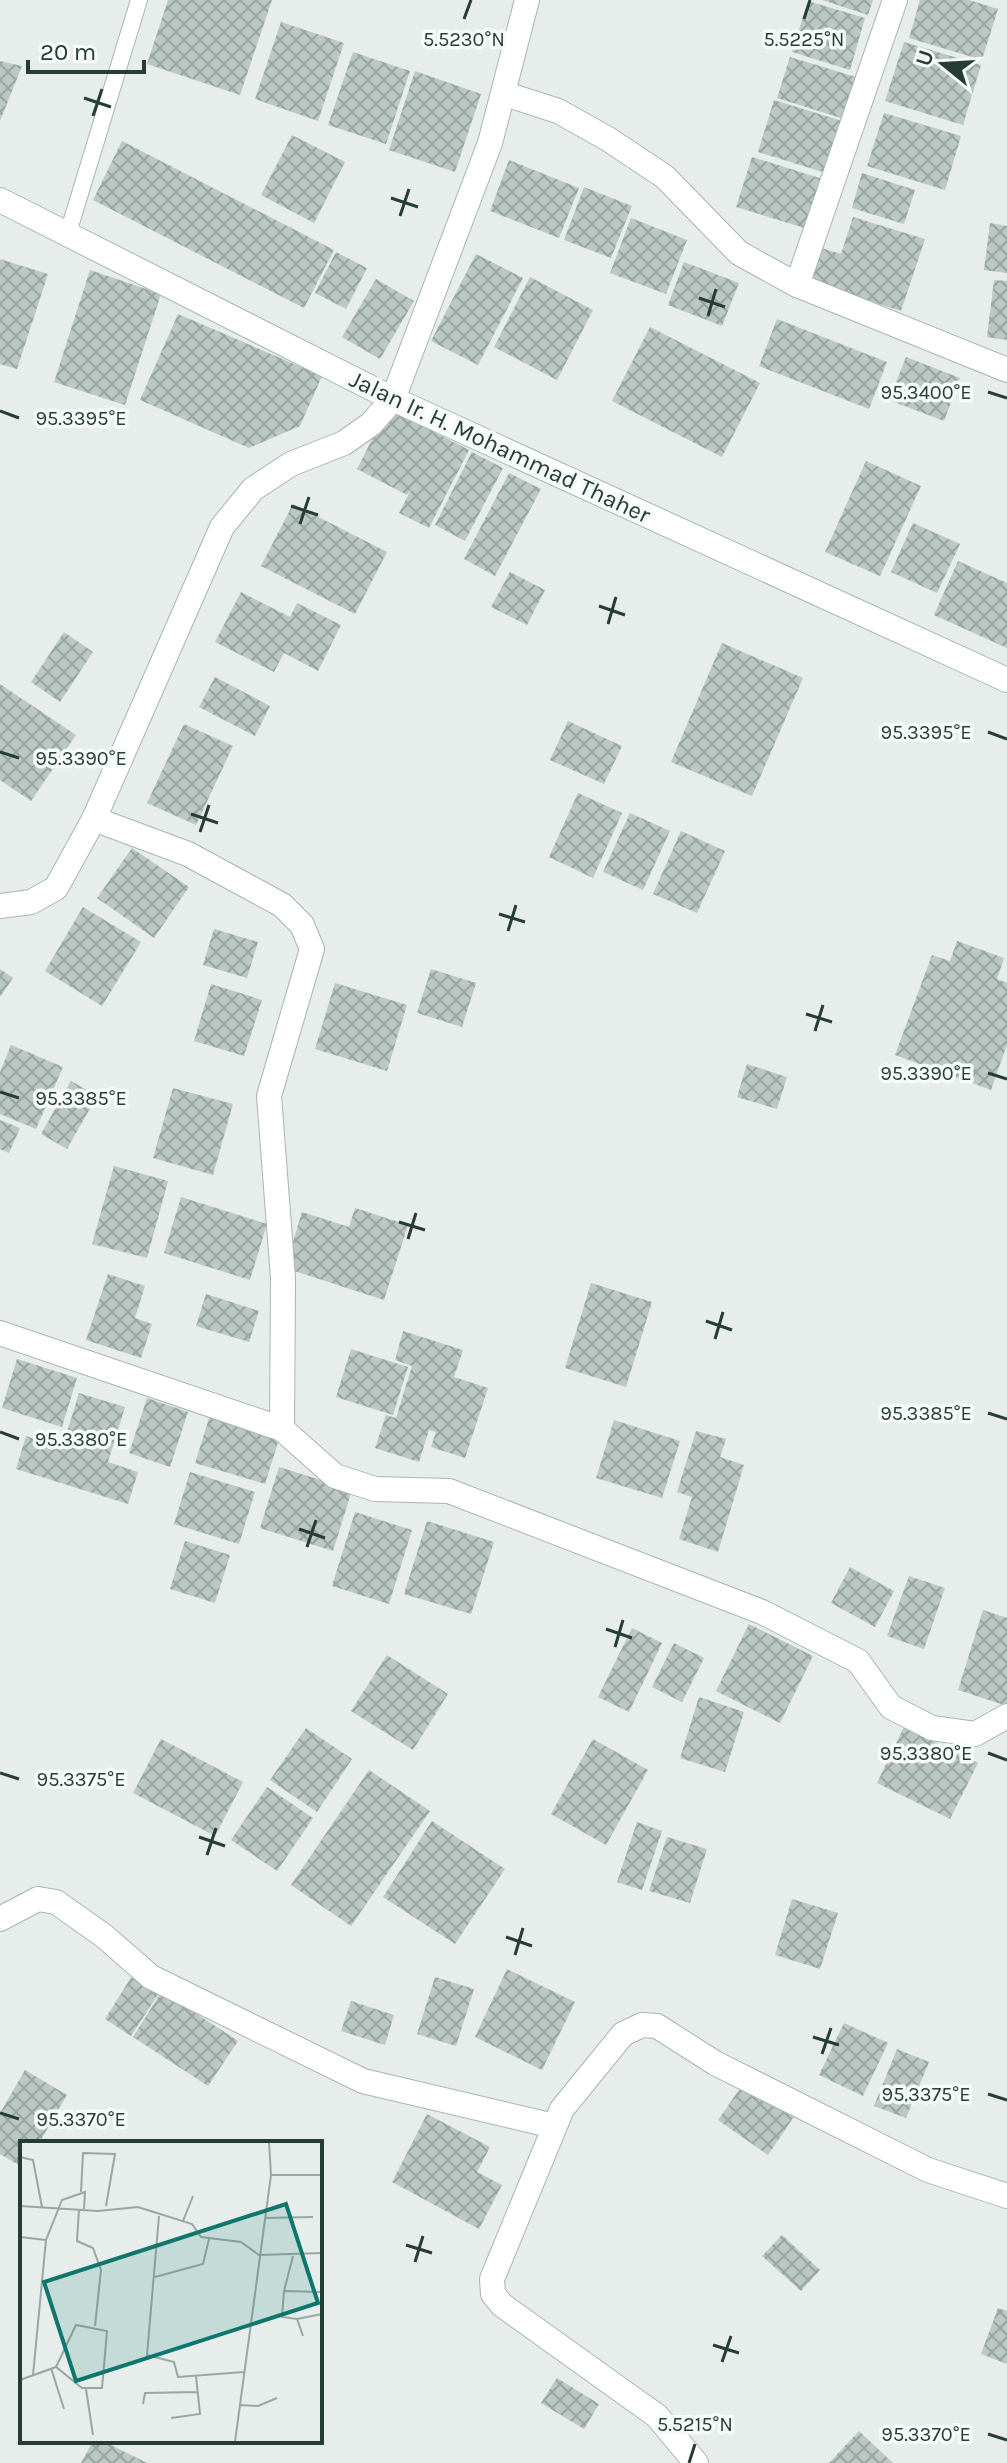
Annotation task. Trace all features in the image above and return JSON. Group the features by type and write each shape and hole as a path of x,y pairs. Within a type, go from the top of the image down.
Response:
{"street":[{"path":"0,906 31,902 56,888 94,819 222,527 253,489 291,464 344,443 371,424 393,399 490,143 527,0"},
{"path":"797,285 895,0"},
{"path":"505,94 558,111 608,139 665,177 739,253 797,285 1007,370"},
{"name":"Jalan Ir. H. Mohammad Thaher","path":"0,200 393,399 1007,680"},
{"path":"94,819 188,854 282,905 302,925 312,949 269,1096 283,1278 282,1429"},
{"path":"0,1333 282,1429 335,1476 375,1489 449,1491 762,1612 858,1661 891,1707 932,1728 975,1734 1007,1716"},
{"path":"0,1919 38,1899 56,1902 104,1936 151,1977 363,2081 554,2126"},
{"path":"696,2463 657,2416 502,2305 493,2294 492,2279 562,2109 623,2034 642,2025 657,2026 715,2063 928,2170 1007,2196"}],"lane":[{"path":"68,233 139,0"}],"building":[{"path":"168,0 272,0 240,95 147,64"},
{"path":"822,0 873,0 868,15"},
{"path":"920,0 969,0 998,9 982,60 909,38"},
{"path":"808,1 865,18 850,70 792,52"},
{"path":"281,22 344,43 318,121 255,99"},
{"path":"904,42 981,65 963,125 885,101"},
{"path":"353,52 410,71 386,144 328,125"},
{"path":"790,57 856,77 844,119 777,98"},
{"path":"0,61 22,66 0,121"},
{"path":"415,71 481,94 455,172 389,150"},
{"path":"774,100 842,121 826,173 758,152"},
{"path":"884,113 961,136 945,190 867,166"},
{"path":"292,135 345,162 314,223 261,195"},
{"path":"122,141 334,250 304,308 93,200"},
{"path":"752,157 826,180 811,230 736,207"},
{"path":"509,160 579,188 559,238 490,211"},
{"path":"862,173 915,190 904,224 852,208"},
{"path":"584,187 632,206 611,258 564,240"},
{"path":"853,217 925,239 901,311 808,281 818,247 841,254"},
{"path":"631,218 687,240 666,294 610,273"},
{"path":"990,223 1007,226 1007,273 984,270"},
{"path":"336,252 367,268 346,309 315,293"},
{"path":"476,254 523,278 478,365 431,341"},
{"path":"0,259 48,274 17,369 0,364"},
{"path":"684,262 739,283 722,326 668,305"},
{"path":"90,270 161,294 125,405 54,382"},
{"path":"530,277 593,310 557,380 494,347"},
{"path":"376,279 414,301 380,359 342,337"},
{"path":"994,280 1007,281 1007,340 987,337"},
{"path":"178,314 322,376 300,426 249,448 140,400"},
{"path":"777,319 887,362 869,409 759,366"},
{"path":"650,327 760,383 722,457 612,401"},
{"path":"906,357 960,378 944,421 889,400"},
{"path":"388,408 469,450 429,528 399,513 413,486 407,495 357,469"},
{"path":"472,452 503,468 465,541 435,525"},
{"path":"866,461 921,486 880,576 825,552"},
{"path":"509,473 541,489 495,576 464,559"},
{"path":"293,504 387,552 355,614 261,566"},
{"path":"913,523 960,544 937,593 891,572"},
{"path":"958,561 1007,583 1007,648 934,615"},
{"path":"510,572 545,590 527,625 491,607"},
{"path":"241,592 290,617 297,603 341,625 318,671 284,653 274,672 215,642"},
{"path":"64,632 93,652 60,702 31,682"},
{"path":"722,643 803,678 752,796 671,762"},
{"path":"215,677 270,706 255,736 199,707"},
{"path":"0,684 76,735 31,801 0,780"},
{"path":"568,721 622,746 604,784 550,760"},
{"path":"184,724 233,746 196,825 147,803"},
{"path":"578,793 622,813 593,878 549,857"},
{"path":"630,813 670,831 643,890 603,872"},
{"path":"681,831 725,851 697,913 653,894"},
{"path":"132,848 189,887 154,938 97,898"},
{"path":"83,907 141,942 102,1006 45,971"},
{"path":"214,929 258,942 247,978 203,965"},
{"path":"957,941 1004,958 997,979 1007,983 1007,1045 991,1090 895,1055 932,955 950,961"},
{"path":"0,969 13,978 0,997"},
{"path":"431,969 476,983 462,1027 417,1013"},
{"path":"335,983 407,1005 387,1071 315,1049"},
{"path":"211,984 262,1000 244,1056 194,1041"},
{"path":"11,1045 63,1067 36,1129 0,1114 0,1072"},
{"path":"747,1064 787,1077 777,1109 737,1097"},
{"path":"71,1081 97,1096 67,1149 41,1134"},
{"path":"173,1088 233,1104 213,1175 153,1158"},
{"path":"0,1120 20,1128 9,1153 0,1149"},
{"path":"114,1166 168,1181 147,1258 92,1244"},
{"path":"181,1197 267,1224 250,1280 164,1253"},
{"path":"355,1208 408,1225 384,1300 285,1268 302,1212 349,1227"},
{"path":"108,1274 145,1286 135,1318 152,1324 141,1358 86,1340"},
{"path":"591,1283 652,1302 626,1387 565,1368"},
{"path":"206,1294 259,1311 249,1342 196,1326"},
{"path":"403,1331 463,1350 454,1377 488,1388 465,1458 431,1447 436,1432 429,1430 419,1462 375,1448 386,1415 396,1418 412,1366 395,1360"},
{"path":"351,1349 408,1367 393,1415 336,1397"},
{"path":"17,1359 77,1378 62,1427 2,1408"},
{"path":"79,1393 125,1407 108,1462 138,1472 128,1504 16,1469 26,1436 62,1448"},
{"path":"147,1398 188,1412 170,1467 129,1453"},
{"path":"210,1415 280,1436 265,1484 195,1463"},
{"path":"614,1420 680,1441 662,1498 596,1478"},
{"path":"696,1431 726,1439 720,1457 744,1465 718,1552 679,1539 692,1497 677,1492"},
{"path":"279,1467 352,1490 333,1551 260,1528"},
{"path":"190,1472 255,1492 239,1544 174,1524"},
{"path":"355,1512 412,1530 389,1604 332,1586"},
{"path":"427,1521 494,1542 471,1614 404,1594"},
{"path":"185,1541 230,1555 215,1603 170,1589"},
{"path":"850,1567 894,1591 875,1627 831,1603"},
{"path":"909,1576 945,1588 924,1649 887,1636"},
{"path":"983,1610 1007,1618 1007,1706 958,1690"},
{"path":"749,1624 813,1656 780,1723 716,1691"},
{"path":"632,1628 662,1643 629,1712 598,1697"},
{"path":"674,1643 704,1658 682,1702 652,1687"},
{"path":"387,1655 448,1694 413,1750 351,1711"},
{"path":"699,1697 744,1712 725,1772 680,1758"},
{"path":"904,1727 978,1763 950,1819 877,1783"},
{"path":"306,1728 352,1759 317,1812 270,1780"},
{"path":"161,1739 243,1782 215,1836 133,1793"},
{"path":"593,1739 648,1770 606,1845 551,1814"},
{"path":"369,1770 430,1811 351,1926 291,1885"},
{"path":"267,1787 313,1818 277,1871 231,1840"},
{"path":"432,1821 505,1869 455,1944 383,1897"},
{"path":"637,1822 662,1831 642,1890 617,1882"},
{"path":"667,1837 707,1849 690,1903 649,1891"},
{"path":"792,1899 838,1913 820,1969 775,1955"},
{"path":"507,1969 575,2002 542,2070 475,2037"},
{"path":"134,1973 161,1990 131,2036 105,2019"},
{"path":"435,1977 474,1989 456,2046 417,2034"},
{"path":"162,1991 238,2041 208,2086 133,2037"},
{"path":"351,2001 394,2015 385,2045 341,2031"},
{"path":"844,2023 888,2043 863,2096 819,2075"},
{"path":"897,2049 929,2062 906,2118 874,2106"},
{"path":"25,2070 67,2095 40,2141 20,2141 20,2166 0,2154 0,2113"},
{"path":"746,2080 795,2115 768,2155 718,2120"},
{"path":"427,2114 490,2147 477,2172 502,2185 479,2229 392,2182"},
{"path":"782,2235 820,2270 801,2291 762,2256"},
{"path":"998,2308 1007,2311 1007,2364 981,2354"},
{"path":"557,2378 599,2404 584,2429 541,2403"},
{"path":"859,2431 893,2463 829,2463"},
{"path":"92,2443 107,2443 147,2463 81,2463"}]}
